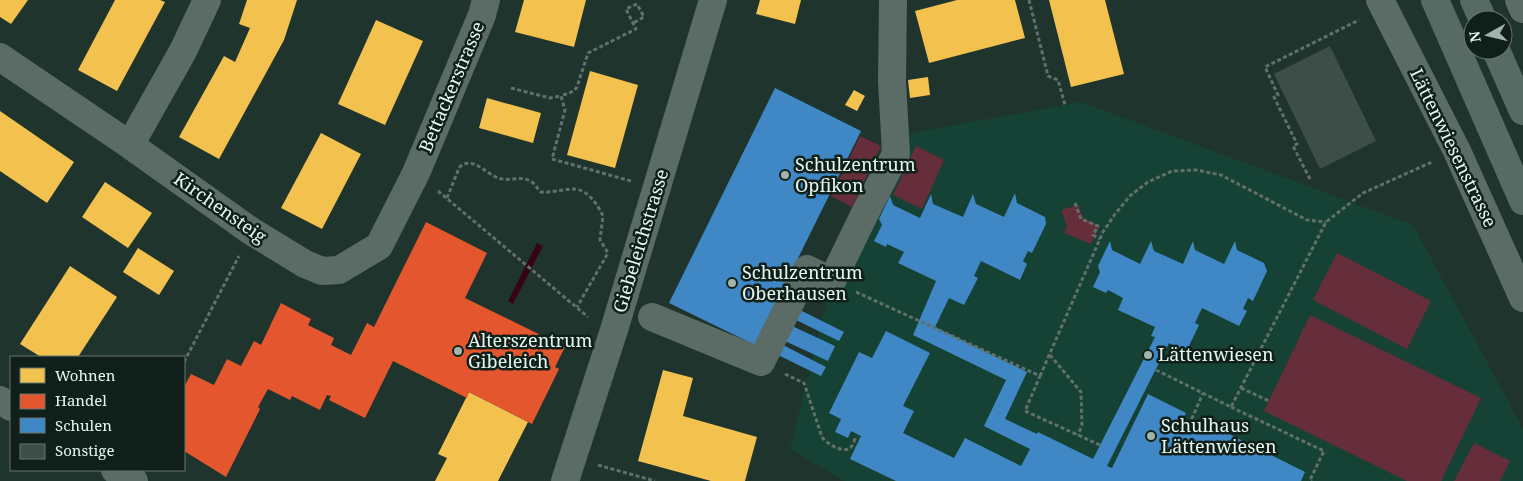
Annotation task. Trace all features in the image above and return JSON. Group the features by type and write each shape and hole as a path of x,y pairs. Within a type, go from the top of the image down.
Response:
{"main road":[{"path":"1436,0 1523,200"},
{"path":"1500,60 1523,112"}],"street":[{"path":"130,145 184,51 207,0"},
{"name":"Bettackerstrasse","path":"416,173 482,15 486,0"},
{"name":"Giebeleichstrasse","path":"565,481 617,320 713,0"},
{"path":"652,317 760,362 807,268 832,281 896,154 892,81 892,0"},
{"path":"1519,0 1523,9"},
{"name":"Lättenwiesenstrasse","path":"1373,8 1457,151 1523,298"},
{"name":"Kirchensteig","path":"0,57 252,231 305,264 322,271 339,270 379,246 416,173"},
{"path":"117,471 134,481"}],"path":[{"path":"1029,0 1048,76 1058,80 1064,105"},
{"path":"511,88 550,98 574,91 588,54 636,29 633,23 626,9 637,4 644,17 633,23"},
{"path":"1310,179 1293,146 1297,144 1274,97 1278,95 1265,67 1373,8"},
{"path":"561,96 564,110 552,159 639,183"},
{"path":"1231,407 1326,222 1363,193 1457,151"},
{"path":"447,198 459,168 464,163 474,164 494,177 504,180 529,180 541,192 574,189 586,194 603,216 600,240 608,253 576,307"},
{"path":"1100,445 1025,411 1100,238 1115,214 1132,195 1148,182 1172,171 1196,170 1221,175 1307,220 1326,222"},
{"path":"416,173 591,319"},
{"path":"1075,203 1080,219 1098,226 1093,235 1100,238"},
{"path":"185,360 252,231"},
{"path":"832,281 1040,376"},
{"path":"1050,355 1081,392 1082,425 1078,435"},
{"path":"1156,370 1324,451 1311,481"},
{"path":"804,383 825,442 846,450 851,448 856,436"},
{"path":"1241,388 1269,401"},
{"path":"1189,425 1204,393"},
{"path":"594,464 655,481"}],"shaded area":[{"name":"Lättenwiesen","path":"1081,102 1413,225 1523,429 1523,481 845,481 790,449 832,281 884,138"},
{"path":"860,136 881,146 852,207 831,196"},
{"path":"916,146 944,160 922,209 893,195"},
{"path":"1078,205 1083,218 1100,226 1091,244 1064,233 1067,226 1061,210"},
{"path":"537,243 543,246 513,304 508,301"},
{"path":"1337,253 1431,301 1407,349 1313,300"},
{"path":"1310,315 1481,398 1441,481 1407,481 1264,411"},
{"path":"1474,443 1510,461 1500,481 1454,481"}],"building: Wohnen":[{"path":"0,0 28,0 11,24 0,17"},
{"path":"115,0 160,0 165,2 117,91 78,70"},
{"path":"247,0 297,0 284,40 219,159 179,137 224,56 235,62 250,28 239,24"},
{"path":"524,0 586,0 574,47 515,32"},
{"path":"760,0 801,0 795,24 756,14"},
{"path":"957,0 1015,0 1025,38 929,63 915,11"},
{"path":"1049,0 1105,0 1124,74 1071,87"},
{"path":"376,20 423,41 385,125 338,104"},
{"path":"590,71 638,85 615,168 567,155"},
{"path":"928,77 930,95 910,98 908,80"},
{"path":"854,90 865,96 857,111 845,105"},
{"path":"487,98 541,113 533,143 479,128"},
{"path":"0,111 74,162 47,203 0,171"},
{"path":"321,133 361,154 322,229 281,208"},
{"path":"105,182 152,213 128,248 82,217"},
{"path":"138,248 174,271 159,295 123,272"},
{"path":"70,266 117,297 79,356 39,356 20,344"},
{"path":"663,370 693,378 683,416 757,437 745,481 711,481 638,461"},
{"path":"469,392 528,422 498,481 435,481 447,458 438,454"}],"building: Handel":[{"name":"Alterszentrum Gibeleich","path":"426,222 487,253 465,298 565,347 555,367 559,369 532,424 469,392 467,398 393,361 365,418 329,400 331,396 327,395 320,410 292,396 290,400 268,389 226,477 185,452 185,385 191,374 214,385 227,359 241,366 254,341 261,345 281,303 311,319 308,325 334,338 331,345 351,355 367,323 374,327"}],"building: Schulen":[{"name":"Schulzentrum Opfikon","path":"775,88 861,131 755,345 669,303"},
{"path":"1015,193 1017,203 1045,217 1046,224 1032,253 1028,251 1023,261 1027,264 1020,280 981,261 974,276 978,278 964,305 949,298 935,327 1027,372 1005,419 1037,434 1038,432 1093,459 1155,337 1151,336 1155,327 1118,310 1123,298 1108,290 1106,293 1093,287 1100,272 1098,266 1110,241 1112,250 1140,264 1151,241 1154,251 1183,264 1193,241 1195,250 1224,264 1235,241 1237,250 1264,263 1267,271 1253,301 1248,298 1243,309 1247,311 1239,326 1202,308 1195,323 1199,325 1186,352 1169,343 1107,466 1112,468 1148,394 1186,413 1182,421 1197,429 1201,420 1305,472 1301,481 896,481 850,459 861,436 851,431 848,438 835,432 841,419 829,413 859,352 872,358 886,331 930,353 903,406 914,411 903,433 954,458 965,438 1021,466 1030,449 984,426 1006,380 913,335 936,281 898,263 904,252 887,244 886,247 874,241 882,225 879,219 890,196 893,205 920,218 931,194 933,204 963,217 973,194 976,204 1004,217"},
{"path":"800,310 844,332 839,341 796,320"},
{"path":"792,326 835,346 828,361 785,341"},
{"path":"783,345 826,367 821,376 778,355"}],"building: Sonstige":[{"path":"1330,46 1376,141 1320,169 1274,74"}],"place":[{"name":"Schulzentrum Opfikon","path":"785,175"},
{"name":"Schulzentrum Oberhausen","path":"732,283"},
{"name":"Alterszentrum Gibeleich","path":"458,351"},
{"name":"Lättenwiesen","path":"1148,355"},
{"name":"Schulhaus Lättenwiesen","path":"1151,436"}]}
